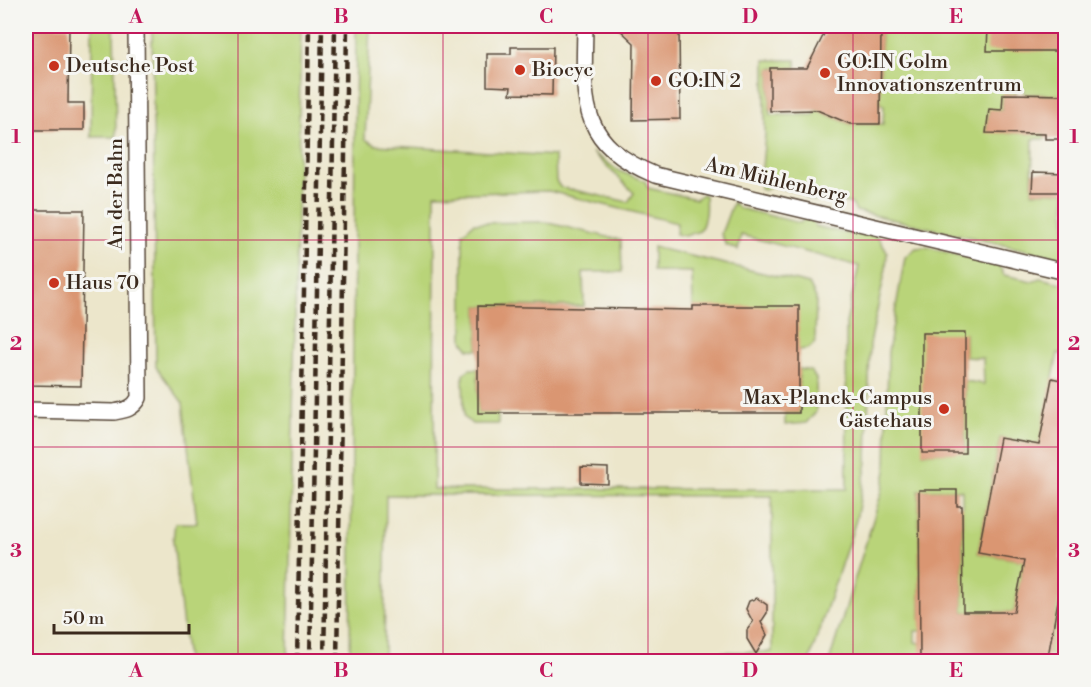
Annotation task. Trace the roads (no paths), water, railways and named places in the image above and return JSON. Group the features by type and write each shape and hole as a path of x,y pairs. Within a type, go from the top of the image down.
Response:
{"street":[{"name":"An der Bahn","path":"26,410 114,412 127,410 136,405 139,398 136,26"},
{"name":"Am Mühlenberg","path":"585,26 584,89 589,115 594,127 605,142 618,156 635,166 655,175 1065,272"}],"railway":[{"path":"297,662 309,26"},
{"path":"310,662 322,26"},
{"path":"324,662 335,26"},
{"path":"337,662 347,26"}],"place":[{"name":"Deutsche Post","path":"54,66"},
{"name":"Biocyc","path":"520,70"},
{"name":"GO:IN Golm Innovationszentrum","path":"825,73"},
{"name":"GO:IN 2","path":"656,81"},
{"name":"Haus 70","path":"54,283"},
{"name":"Max-Planck-Campus Gästehaus","path":"944,409"}]}
